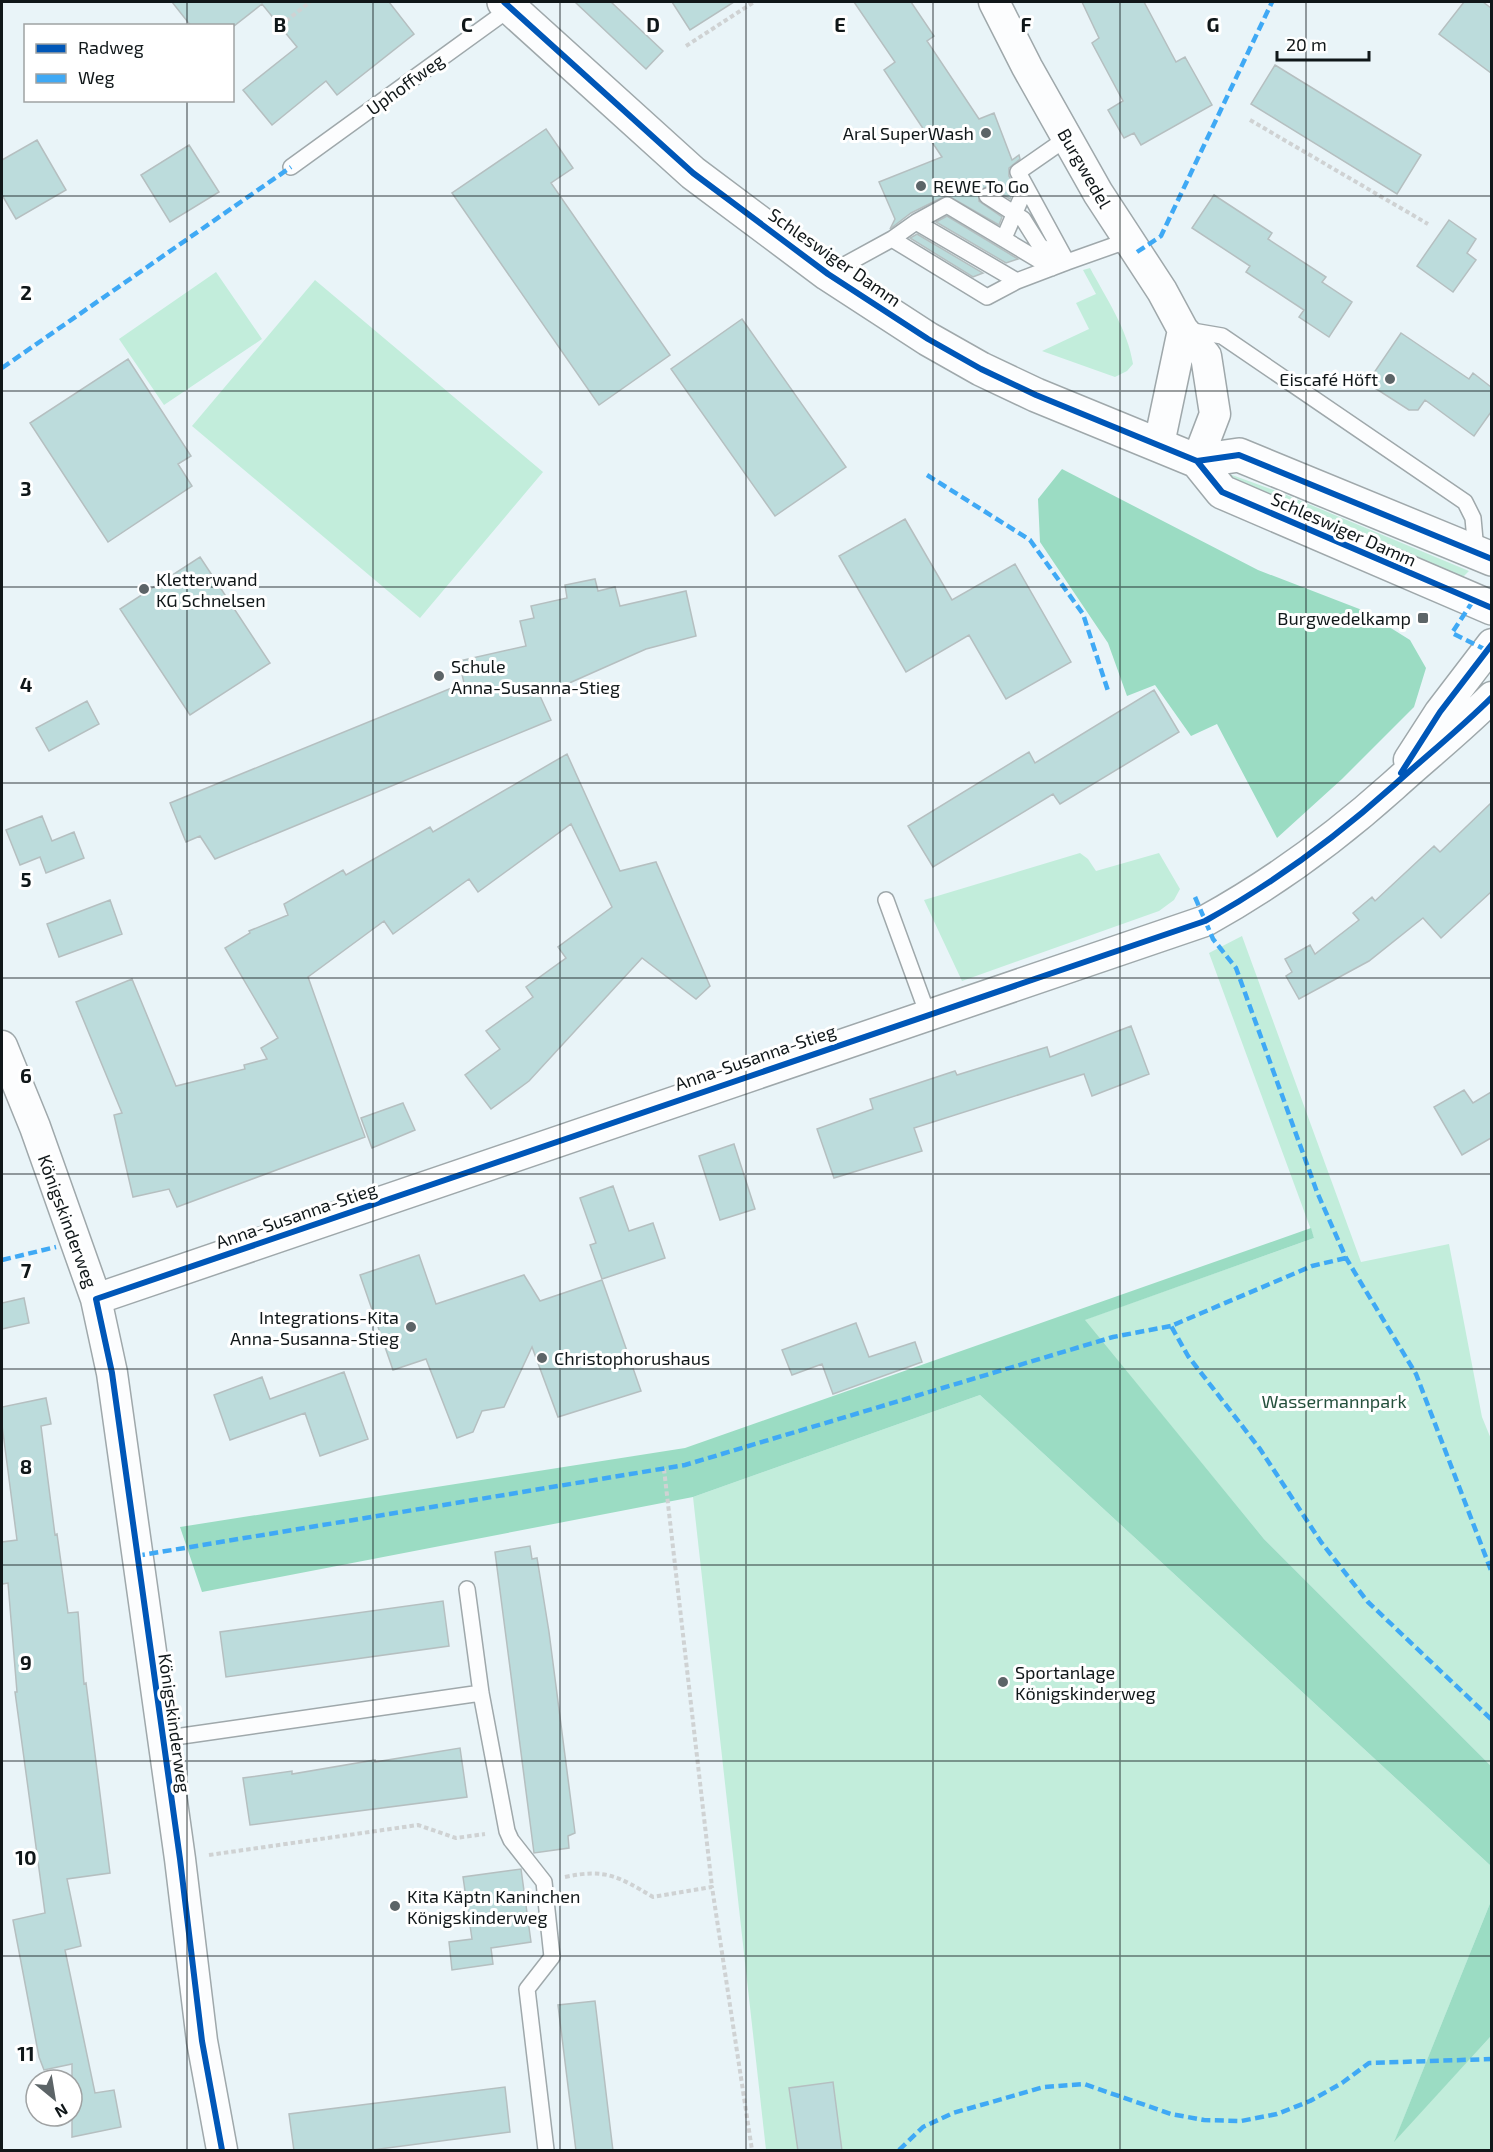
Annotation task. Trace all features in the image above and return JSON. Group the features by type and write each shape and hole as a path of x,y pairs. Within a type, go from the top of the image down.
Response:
{"main road":[{"name":"Schleswiger Damm","path":"512,4 693,173 828,274 928,339 981,369 1035,394 1197,460 1222,492 1491,608"},
{"name":"Schleswiger Damm","path":"1197,460 1239,455 1484,555"}],"street":[{"name":"Burgwedel","path":"994,2 1067,138 1162,291 1183,330 1206,356 1215,414 1197,460"},
{"path":"1159,444 1183,330"},
{"name":"Anna-Susanna-Stieg","path":"1393,785 1440,712 1491,644"},
{"name":"Anna-Susanna-Stieg","path":"96,1299 1205,921 1285,873 1337,834 1462,727 1491,697"},
{"name":"Königskinderweg","path":"2,1046 96,1299 112,1373 161,1739 180,1859 202,2041 222,2151"}],"lane":[{"name":"Uphoffweg","path":"291,167 512,4"},
{"path":"1067,138 1018,172 1067,262"},
{"path":"1004,238 1026,187"},
{"path":"987,196 1023,219 1040,246 1067,262"},
{"path":"828,274 947,206 1052,268"},
{"path":"916,222 1017,281"},
{"path":"891,239 987,297 1017,281 1129,240"},
{"path":"1183,330 1222,336 1465,502 1473,518 1484,555"},
{"path":"886,900 928,1015"},
{"path":"467,1589 481,1693 507,1831 511,1840 544,1882 552,1957 527,1989 546,2151"},
{"path":"161,1739 481,1693"}],"path":[{"path":"286,21 310,2"},
{"path":"686,45 754,2"},
{"path":"1250,120 1428,224"},
{"path":"664,1469 712,1887 752,2151"},
{"path":"180,1859 418,1825 456,1838 507,1831"},
{"path":"544,1882 591,1871 621,1878 653,1897 712,1887"}],"green space":[{"path":"1090,268 1116,314 1133,364 1127,371 1115,377 1042,351 1089,329 1076,303 1096,294 1083,270"},
{"path":"216,272 262,339 164,405 119,339"},
{"path":"315,280 543,472 420,618 192,426"},
{"path":"1210,467 1282,493 1469,571 1461,579 1279,502"},
{"path":"1062,469 1258,570 1362,610 1410,640 1426,668 1414,707 1342,779 1277,838 1217,724 1191,736 1155,685 1127,696 1108,643 1040,542 1038,499"},
{"path":"1080,853 1088,859 1096,871 1159,853 1180,889 1174,900 1159,911 962,981 924,900"},
{"name":"Wassermannpark","path":"1242,936 1361,1262 1449,1244 1482,1417 1491,1439 1491,1766 1264,1539 1084,1320 1314,1238 1209,953"},
{"path":"1311,1228 1314,1238 1085,1320 1264,1539 1491,1766 1491,1866 980,1395 693,1497 202,1592 180,1527 685,1448"},
{"name":"Sportanlage Königskinderweg","path":"980,1395 1491,1866 1491,1901 1395,2140 1491,2036 1491,2150 766,2150 693,1497"},
{"path":"1491,1901 1491,2036 1394,2142"}],"building":[{"path":"172,2 389,2 414,34 337,95 326,81 272,125 243,90 297,47 262,4 234,26 234,24 189,24"},
{"path":"575,2 611,2 663,51 646,69"},
{"path":"672,2 734,2 690,30"},
{"path":"854,2 911,2 934,36 927,41 979,119 994,113 1012,160 1019,155 1020,159 1009,168 1009,176 1015,187 1010,199 988,186 979,191 979,201 1002,217 999,225 947,195 911,213 890,229 895,219 879,182 942,157 884,70 895,62"},
{"path":"1082,2 1144,2 1176,62 1185,57 1212,105 1141,145 1134,133 1124,138 1108,110 1123,101 1092,43 1099,38"},
{"path":"1464,2 1483,2 1491,8 1491,73 1439,34"},
{"path":"1275,65 1421,155 1397,194 1251,104"},
{"path":"546,129 573,168 551,183 670,355 599,405 452,193"},
{"path":"37,140 66,190 16,219 2,195 2,160"},
{"path":"189,145 219,192 170,222 141,175"},
{"path":"1214,195 1272,233 1268,239 1326,277 1322,282 1352,302 1329,337 1299,317 1304,310 1246,272 1250,266 1192,228"},
{"path":"947,216 1018,259 1006,263 936,222"},
{"path":"1449,220 1476,239 1467,253 1476,260 1453,292 1417,266"},
{"path":"917,234 983,273 973,277 910,238"},
{"path":"742,319 846,467 775,516 671,369"},
{"path":"1401,333 1469,379 1473,373 1491,387 1491,412 1474,436 1425,400 1418,410 1409,410 1367,383"},
{"path":"128,359 191,456 178,464 192,486 108,542 30,423"},
{"path":"905,519 952,600 1015,564 1071,662 1006,699 969,635 906,672 839,556"},
{"path":"200,557 270,663 190,715 120,609"},
{"path":"595,579 598,591 615,587 620,606 686,591 696,636 646,649 540,696 551,720 215,859 200,836 186,842 170,803 464,683 459,661 526,646 520,621 534,618 531,606 567,598 565,585"},
{"path":"1154,690 1179,732 1060,804 1053,794 933,867 908,826 1029,752 1035,763"},
{"path":"87,701 99,724 49,751 36,728"},
{"path":"567,754 620,871 656,862 710,986 696,999 642,958 529,1081 491,1109 465,1075 500,1049 486,1031 533,997 526,987 566,958 558,947 612,907 571,824 478,892 469,879 393,934 384,921 308,977 365,1137 177,1207 169,1189 133,1197 114,1115 122,1113 76,1002 132,979 176,1086 245,1069 244,1065 267,1059 261,1048 278,1038 225,948 250,933 249,931 288,915 284,904 343,870 346,875 430,827 433,832"},
{"path":"1491,803 1491,892 1441,938 1423,918 1369,961 1299,999 1286,976 1292,972 1285,959 1310,945 1315,954 1359,920 1353,913 1372,897 1375,901 1434,846 1440,852"},
{"path":"42,816 52,841 74,832 84,858 46,873 40,857 20,865 6,830"},
{"path":"110,900 122,934 59,957 47,924"},
{"path":"1131,1026 1149,1074 1092,1096 1084,1074 914,1128 922,1151 834,1178 817,1129 873,1109 870,1099 955,1071 957,1075 1047,1047 1050,1057"},
{"path":"1464,1090 1473,1103 1491,1092 1491,1138 1462,1155 1434,1107"},
{"path":"403,1103 415,1130 372,1148 361,1118"},
{"path":"734,1144 755,1209 720,1220 699,1156"},
{"path":"613,1186 629,1231 653,1223 665,1258 602,1279 590,1245 596,1243 580,1198"},
{"name":"Christophorushaus","path":"419,1255 436,1304 524,1275 540,1301 602,1280 641,1391 558,1417 532,1347 504,1407 482,1411 473,1432 457,1438 426,1359 393,1370 360,1275"},
{"path":"24,1298 29,1323 2,1329 2,1303"},
{"path":"856,1323 869,1357 915,1342 922,1362 833,1394 822,1364 792,1375 782,1350"},
{"path":"344,1372 368,1439 320,1456 305,1413 230,1440 214,1395 262,1377 270,1399"},
{"path":"46,1398 51,1424 41,1426 55,1535 57,1534 68,1613 78,1612 84,1684 86,1683 110,1873 67,1879 81,1946 65,1950 95,2093 114,2090 121,2127 72,2137 72,2128 84,2128 84,2068 72,2068 72,2064 43,2068 39,2057 13,1920 45,1913 15,1692 17,1692 8,1583 2,1584 2,1542 17,1540 2,1425 2,1407"},
{"path":"530,1546 532,1559 537,1558 549,1632 575,1833 568,1836 569,1848 534,1853 495,1552"},
{"path":"443,1601 449,1646 226,1677 220,1632"},
{"path":"460,1748 467,1797 250,1825 243,1778 292,1771 292,1774"},
{"path":"521,1869 531,1942 491,1948 493,1964 452,1970 449,1942 472,1939 463,1877"},
{"path":"595,2001 613,2151 576,2151 558,2005"},
{"path":"833,2082 842,2151 798,2151 789,2088"},
{"path":"505,2087 510,2132 364,2151 294,2151 289,2114"}],"marked path":[{"path":"1137,252 1161,236 1272,2"},
{"path":"2,368 291,167"},
{"path":"927,475 1030,540 1083,614 1109,694"},
{"path":"1473,601 1452,633 1492,653"},
{"path":"1195,897 1213,939 1236,968 1317,1192 1346,1258 1416,1374 1492,1573"},
{"path":"2,1260 56,1247"},
{"path":"1346,1258 1312,1266 1171,1326 1188,1356 1260,1449 1321,1542 1368,1602 1492,1720"},
{"path":"136,1556 685,1465 1113,1337 1171,1326"},
{"path":"899,2150 923,2127 953,2113 1044,2087 1084,2084 1171,2114 1204,2120 1241,2121 1277,2114 1310,2101 1342,2083 1369,2063 1492,2059"}],"cycle path":[{"path":"504,2 693,173 828,274 928,339 981,369 1036,395 1197,461 1222,492 1492,608"},
{"path":"1197,461 1239,455 1492,559"},
{"path":"1401,773 1440,712 1492,644"},
{"path":"222,2150 202,2041 180,1859 112,1373 96,1299 1205,921 1280,875 1326,842 1492,697"}],"place":[{"name":"Aral SuperWash","path":"986,133"},
{"name":"REWE To Go","path":"921,186"},
{"name":"Eiscafé Höft","path":"1390,379"},
{"name":"Kletterwand KG Schnelsen","path":"144,589"},
{"name":"Burgwedelkamp","path":"1423,618"},
{"name":"Schule Anna-Susanna-Stieg","path":"439,676"},
{"name":"Integrations-Kita Anna-Susanna-Stieg","path":"411,1327"},
{"name":"Christophorushaus","path":"542,1358"},
{"name":"Sportanlage Königskinderweg","path":"1003,1682"},
{"name":"Kita Käptn Kaninchen Königskinderweg","path":"395,1906"}]}
